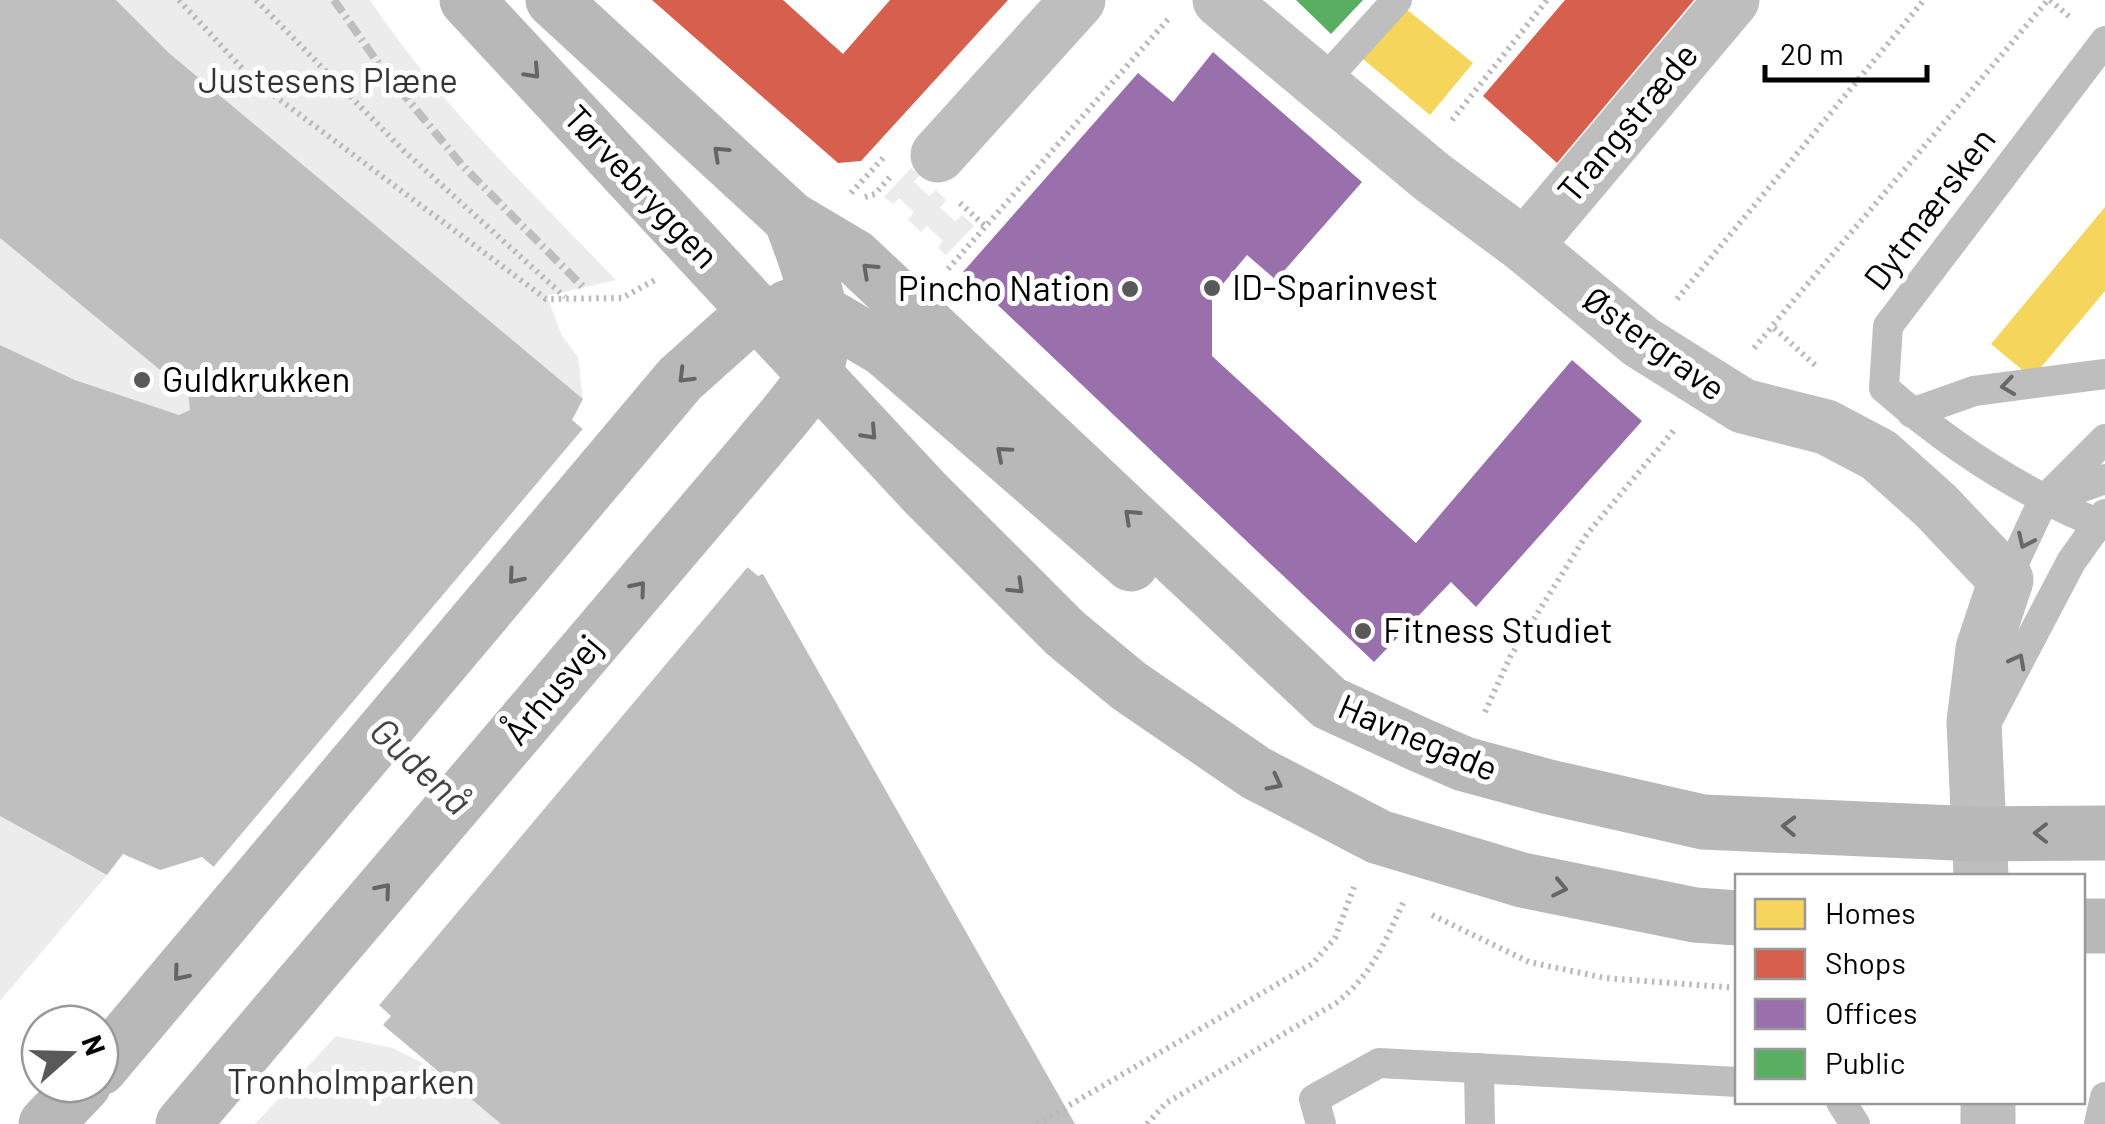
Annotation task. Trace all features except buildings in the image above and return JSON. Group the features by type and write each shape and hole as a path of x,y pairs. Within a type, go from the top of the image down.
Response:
{"main road":[{"name":"Tørvebryggen","path":"467,0 815,374"},
{"name":"Tørvebryggen","path":"552,0 791,219"},
{"path":"791,219 808,264 818,310 821,344 815,374 1012,583 1128,686 1256,773 1379,836 1522,880 1695,915 1735,918"},
{"name":"Havnegade","path":"791,219 855,257 1329,703 1464,764 1704,822 1979,855 2105,833"},
{"path":"120,1044 680,379 756,311 786,307 818,310 884,349 1165,594 1329,703"},
{"name":"Århusvej","path":"183,1124 702,514 815,374"},
{"path":"46,1124 65,1104"}],"street":[{"path":"938,156 1078,0"},
{"name":"Trangstræde","path":"1524,246 1732,0"},
{"name":"Østergrave","path":"1196,7 1321,84 1641,342 1710,388 1742,406 1826,427 1879,456 1936,506 2006,580"},
{"path":"1979,855 1974,722 1983,649 2006,580"}],"lane":[{"path":"1321,84 1397,0"},
{"name":"Dytmærsken","path":"1884,388 1888,326 2105,41"},
{"path":"1912,413 1974,391 2105,374"},
{"path":"1884,388 1912,413 2043,501 2103,521 2071,562 1974,748"},
{"path":"2006,580 2043,501 2105,439"},
{"path":"2043,501 2105,479"},
{"path":"1321,1124 1314,1099 1380,1063 1735,1082"},
{"path":"1479,1068 1480,1124"},
{"path":"2098,1124 2105,1097"}],"path":[{"path":"178,0 252,79 546,300 622,298"},
{"path":"256,0 402,150 566,299"},
{"path":"1418,166 1547,0"},
{"path":"1641,342 1924,0"},
{"path":"1884,388 1848,395 1772,326 2048,0"},
{"path":"941,276 1196,7"},
{"path":"1485,712 1510,656 1587,534 1710,388"},
{"path":"1036,1124 1312,964 1335,938 1379,836"},
{"path":"1146,1124 1166,1104 1360,985 1374,965 1404,901"},
{"path":"1422,910 1529,962 1605,978 1735,988"}],"green space":[{"name":"Justesens Plæne","path":"116,0 370,0 455,111 616,280 547,296 562,336 578,357 583,399 169,53"},
{"path":"911,168 920,175 914,182 929,196 936,190 946,200 940,208 955,221 962,215 974,226 946,255 938,248 943,241 927,226 921,232 908,220 914,212 899,198 893,204 884,197"},
{"path":"0,238 188,393 191,410 179,415 75,380 0,345"},
{"path":"0,816 107,875 0,1001"},
{"name":"Tronholmparken","path":"336,1036 393,1048 438,1071 501,1124 255,1124"}],"water":[{"name":"Gudenå","path":"0,0 116,0 169,53 583,399 572,420 758,576 763,574 1075,1124 501,1124 383,1025 391,1016 380,1006 202,857 160,870 123,854 107,875 0,816 0,345 75,380 179,415 190,410 188,393 0,238"}],"pier":[{"path":"586,425 751,563 376,1009 211,870"}],"railway":[{"path":"334,0 380,66 462,165 584,288"}],"place":[{"name":"ID-Sparinvest","path":"1212,288"},
{"name":"Pincho Nation","path":"1130,289"},
{"name":"Guldkrukken","path":"142,380"},
{"name":"Fitness Studiet","path":"1363,631"}]}
